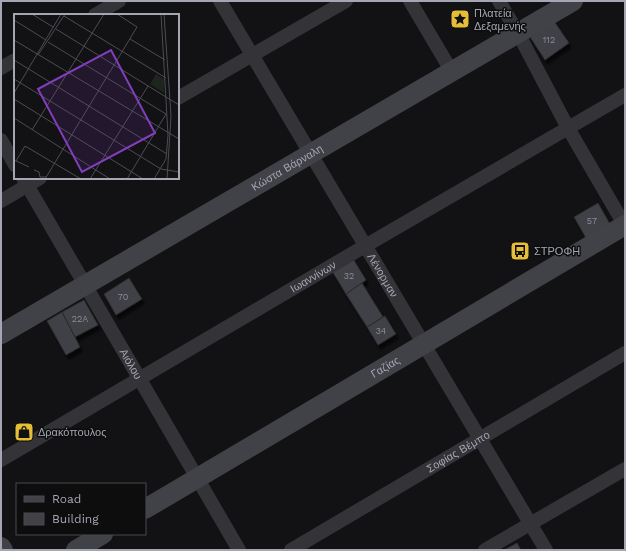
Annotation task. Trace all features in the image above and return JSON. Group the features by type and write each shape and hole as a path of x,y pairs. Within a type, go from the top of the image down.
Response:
{"street":[{"path":"97,14 119,1"},
{"name":"Λένορμαν","path":"220,1 546,550"},
{"path":"179,97 346,1"},
{"path":"410,1 452,72"},
{"path":"499,1 518,33 568,128 625,225"},
{"name":"Κώστα Βάρναλη","path":"1,334 574,1"},
{"path":"1,68 14,61"},
{"name":"Ιωαννίνων","path":"1,460 625,95"},
{"path":"1,140 14,163"},
{"path":"1,201 25,182 36,179"},
{"name":"Αιόλου","path":"25,182 239,550"},
{"name":"Γαζίας","path":"146,508 625,225"},
{"name":"Σοφίας Βέμπο","path":"291,550 625,353"},
{"path":"485,550 625,469"},
{"path":"76,550 101,535"}],"building":[{"path":"554,21 569,43 545,60 530,37"},
{"path":"598,203 610,224 586,238 574,217"},
{"path":"352,257 366,280 346,294 332,271"},
{"path":"129,278 142,299 116,315 104,294"},
{"path":"362,283 383,317 367,327 346,294"},
{"path":"84,300 98,325 75,337 62,312"},
{"path":"62,312 80,347 66,355 47,321"},
{"path":"385,316 396,334 378,345 367,327"},
{"path":"517,543 521,550 504,550"}],"place":[{"name":"Πλατεία Δεξαμενής","path":"460,19"},
{"name":"ΣΤΡΟΦΗ","path":"520,251"},
{"name":"Δρακόπουλος","path":"24,432"}]}
